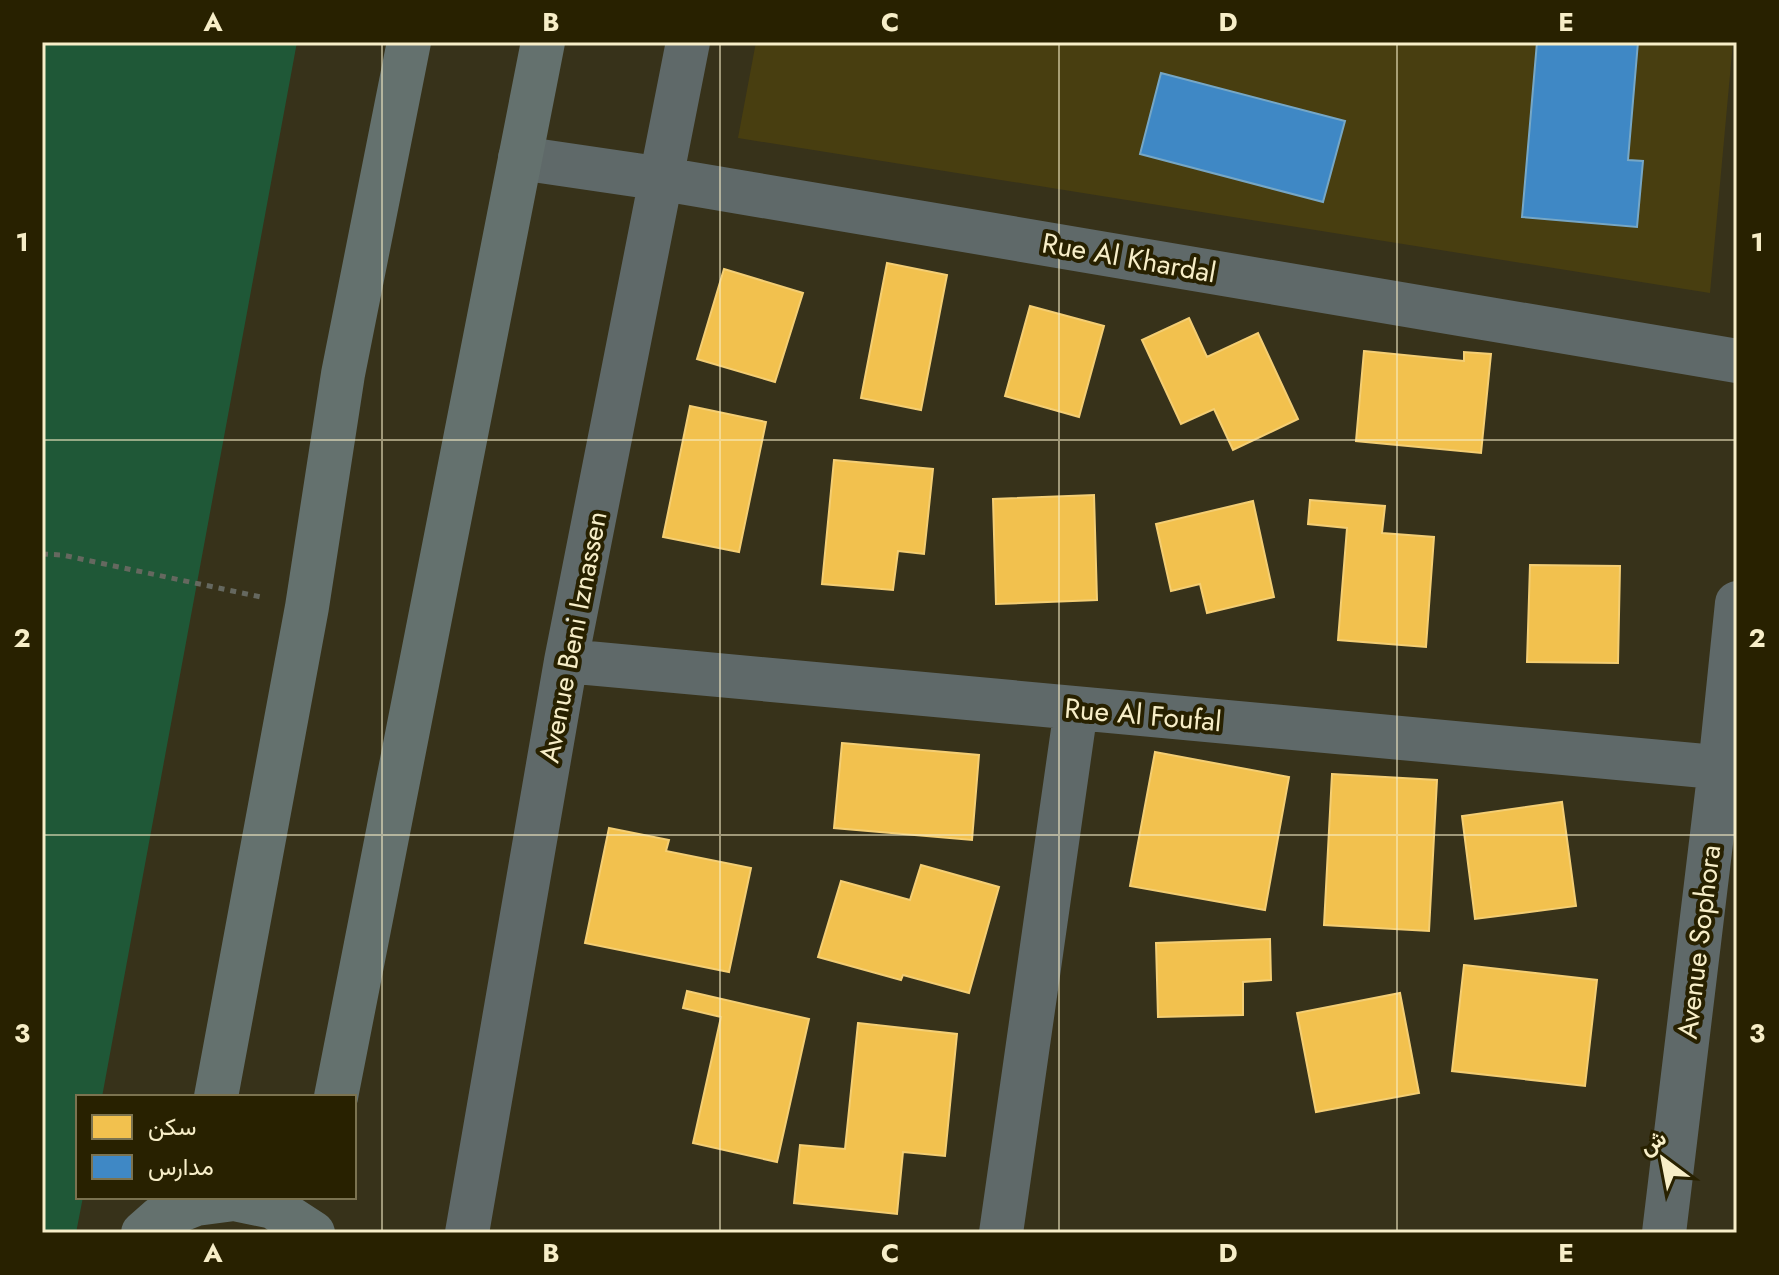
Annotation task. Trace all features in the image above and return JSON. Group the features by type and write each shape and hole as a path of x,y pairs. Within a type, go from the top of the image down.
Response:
{"main road":[{"path":"216,1095 307,607 343,374 409,42"},
{"path":"336,1095 543,42"},
{"path":"143,1233 160,1218 197,1200 234,1199 313,1220"}],"street":[{"name":"Avenue Beni Iznassen","path":"467,1233 566,661 688,42"},
{"name":"Rue Al Khardal","path":"520,158 663,179 1737,361"},
{"name":"Avenue Sophora","path":"1664,1233 1729,769 1737,603"},
{"name":"Rue Al Foufal","path":"566,661 1729,769"},
{"path":"1001,1233 1076,709"}],"path":[{"path":"42,554 62,555 307,607"}],"shaded area":[{"path":"756,42 1733,42 1710,293 738,138"}],"green space":[{"path":"42,42 297,42 102,1095 76,1095 76,1199 83,1199 76,1233 42,1233"}],"building: سكن":[{"path":"887,263 947,275 921,410 861,398"},
{"path":"724,269 803,293 775,382 697,359"},
{"path":"1030,306 1104,326 1079,417 1005,396"},
{"path":"1189,318 1207,357 1258,333 1298,419 1233,450 1214,409 1181,424 1142,340"},
{"path":"1364,351 1464,361 1464,352 1491,354 1481,453 1356,441"},
{"path":"690,406 766,422 739,552 663,537"},
{"path":"834,460 933,469 924,554 898,551 893,590 822,584"},
{"path":"1094,495 1097,600 996,604 993,499"},
{"path":"1310,500 1385,506 1382,533 1434,537 1426,647 1338,640 1347,528 1308,524"},
{"path":"1253,501 1274,597 1207,613 1200,584 1171,591 1156,524"},
{"path":"1530,565 1620,566 1618,663 1527,662"},
{"path":"842,743 979,755 972,840 834,828"},
{"path":"1155,752 1289,777 1265,910 1130,886"},
{"path":"1332,774 1437,780 1429,931 1324,925"},
{"path":"1562,802 1576,906 1475,919 1462,816"},
{"path":"609,828 669,840 666,851 751,868 729,972 585,943"},
{"path":"921,865 999,887 969,993 903,975 901,980 818,957 841,881 910,900"},
{"path":"1270,939 1271,980 1243,982 1243,1015 1158,1017 1156,943"},
{"path":"1464,965 1597,980 1585,1086 1452,1071"},
{"path":"687,991 809,1019 777,1162 693,1143 721,1017 683,1008"},
{"path":"1400,993 1419,1093 1316,1112 1297,1013"},
{"path":"858,1023 957,1034 945,1156 903,1152 897,1214 794,1203 800,1145 845,1149"}],"building: مدارس":[{"path":"1537,42 1638,42 1628,160 1643,161 1637,227 1522,217"},
{"path":"1161,73 1345,121 1323,202 1140,154"}]}
